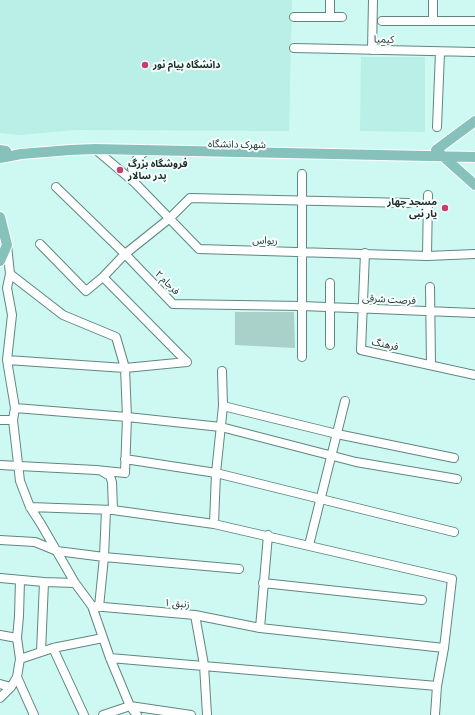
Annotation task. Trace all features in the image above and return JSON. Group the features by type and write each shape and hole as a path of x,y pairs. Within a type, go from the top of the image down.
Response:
{"main road":[{"path":"439,153 475,121"},
{"name":"شهرک دانشگاه","path":"2,156 51,146 96,144 174,144 439,153 475,150"},
{"path":"2,156 95,149 147,149 219,152 439,153 475,157"},
{"path":"439,153 475,185"},
{"path":"0,217 7,245 0,261"}],"street":[{"path":"330,0 330,17"},
{"path":"372,50 373,0"},
{"path":"432,21 433,0"},
{"path":"294,17 342,17"},
{"path":"382,20 475,21"},
{"name":"کیمیا","path":"294,48 475,52"},
{"path":"437,127 440,52"},
{"name":"ریواس","path":"95,149 135,183 199,249 427,256 475,254"},
{"path":"135,183 132,168 137,159 147,149"},
{"path":"302,174 302,357"},
{"name":"فرجام ۲","path":"56,187 125,254 173,304 302,306"},
{"path":"427,256 428,195"},
{"path":"40,244 86,291 103,277 125,254 170,218 190,198 409,203"},
{"path":"7,245 10,274 7,288 12,315 7,360 15,408 13,420 20,481 30,507 57,551 74,583 96,606"},
{"name":"فرهنگ","path":"365,253 361,350 475,375"},
{"path":"0,466 125,473 127,417 125,368 116,337 63,315 10,274"},
{"path":"7,360 125,368 187,362 103,277"},
{"path":"330,283 330,345"},
{"path":"430,287 431,365"},
{"name":"فرصت شرقی","path":"302,306 475,313"},
{"path":"214,524 216,473 223,406 222,371"},
{"path":"309,545 345,400"},
{"path":"223,406 337,434 454,458"},
{"path":"15,408 127,417 221,427 331,457 457,479"},
{"path":"0,420 13,420"},
{"path":"125,459 216,473 454,532"},
{"path":"104,471 110,476 112,482 104,557 96,606 103,638 110,658 130,706 137,715"},
{"path":"30,507 109,510 214,524 268,535 452,579 444,648 437,686 435,715"},
{"path":"260,628 268,535"},
{"path":"0,540 36,542 57,551 104,557 239,569"},
{"path":"0,578 74,583"},
{"path":"0,698 11,687 17,676 20,660 17,638 20,580"},
{"path":"41,652 44,582"},
{"path":"263,583 422,600"},
{"name":"زنبق ۱","path":"96,606 195,615 260,628 444,648"},
{"path":"195,615 204,665 207,715"},
{"path":"0,635 17,638"},
{"path":"20,660 53,648 103,638"},
{"path":"53,648 84,715"},
{"path":"110,658 437,686"},
{"path":"17,676 34,715"},
{"path":"0,684 11,687"},
{"path":"103,715 130,706 191,715"}],"shaded area":[{"name":"دانشگاه پیام نور","path":"0,0 292,0 289,131 77,130 19,135 0,133"},
{"path":"361,57 425,57 425,132 360,131"},
{"path":"235,312 294,312 295,348 235,345"}],"place":[{"name":"دانشگاه پیام نور","path":"145,65"},
{"name":"فروشگاه بزرگ پدر سالار","path":"120,170"},
{"name":"مسجد چهار یار نبی","path":"445,208"}]}
